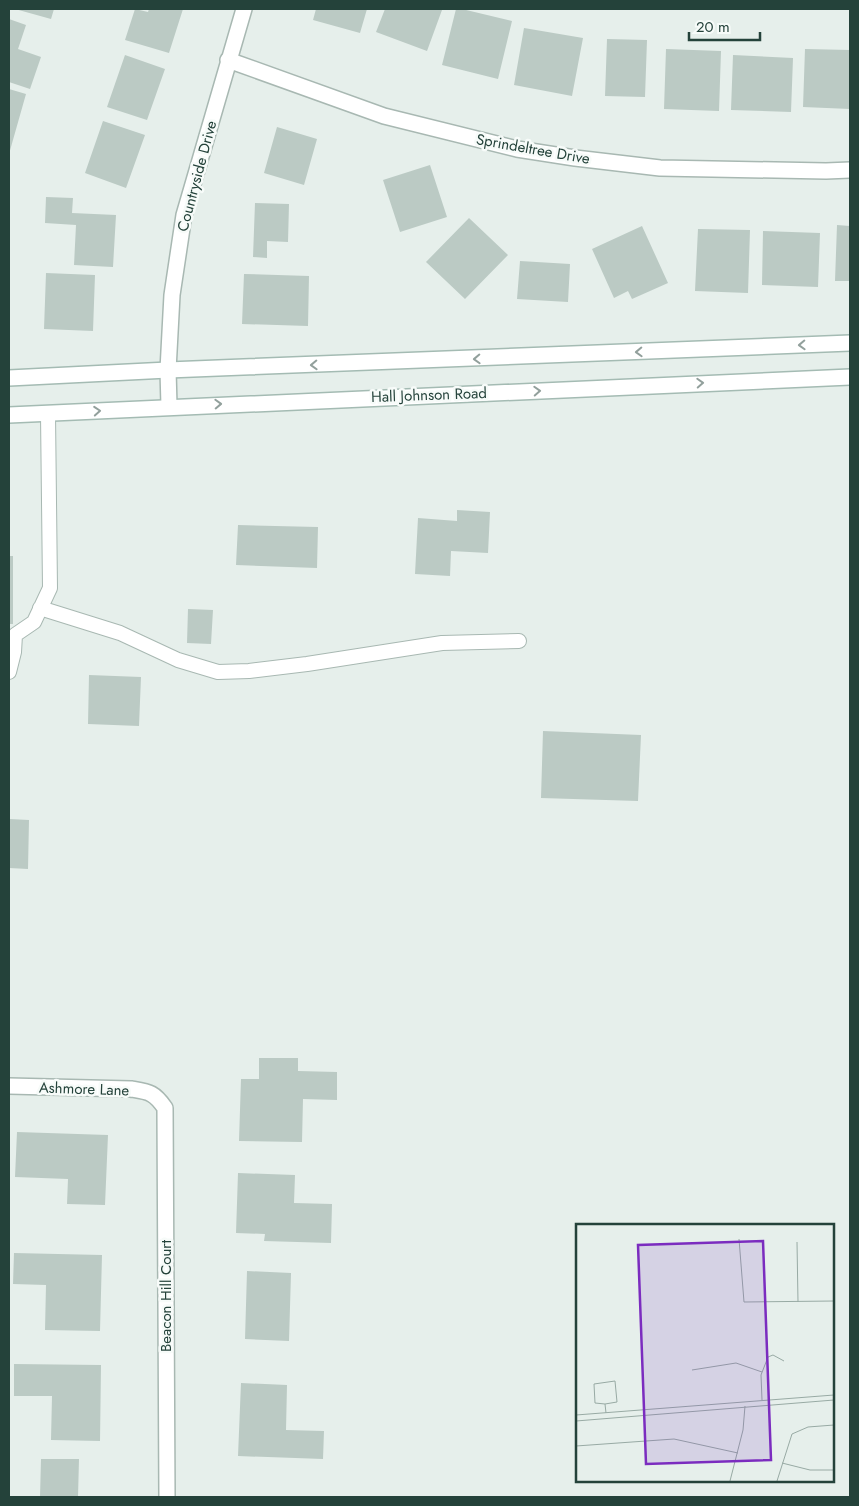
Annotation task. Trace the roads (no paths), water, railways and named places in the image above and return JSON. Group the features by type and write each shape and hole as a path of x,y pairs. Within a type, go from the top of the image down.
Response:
{"main road":[{"name":"Countryside Drive","path":"169,406 168,370 172,296 184,214 244,9"},
{"name":"Sprindeltree Drive","path":"228,60 384,116 518,149 660,168 850,170"},
{"path":"9,378 850,343"},
{"name":"Hall Johnson Road","path":"9,415 169,406 850,377"},
{"name":"Ashmore Lane","path":"9,1086 130,1090 150,1092 158,1098"},
{"name":"Beacon Hill Court","path":"158,1098 165,1108 167,1497"}],"lane":[{"path":"9,672 14,652 15,635 34,622 50,588 48,414"},
{"path":"40,608 120,633 178,660 218,672 249,671 307,664 442,643 519,641"}]}
